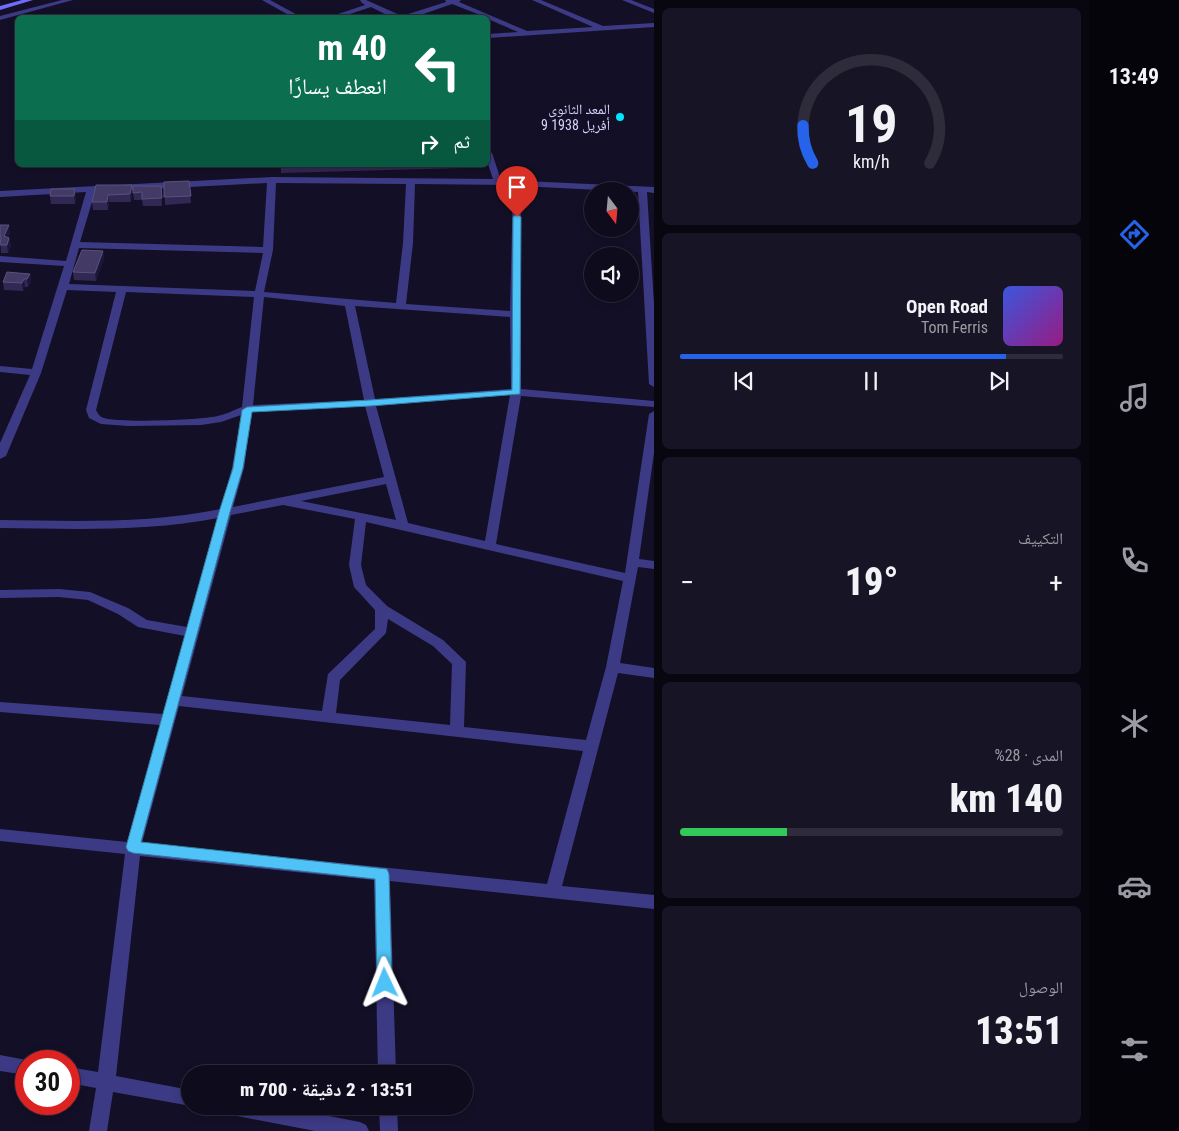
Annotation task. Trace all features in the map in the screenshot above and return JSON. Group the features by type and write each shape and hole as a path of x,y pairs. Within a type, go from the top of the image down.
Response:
{"main road":[{"path":"0,8 30,0"}],"street":[{"path":"0,18 70,0"},
{"path":"265,0 294,15"},
{"path":"361,0 394,15"},
{"path":"536,0 604,28"},
{"path":"625,0 654,11"},
{"path":"413,15 453,1 485,15"},
{"path":"338,15 371,4"},
{"path":"490,17 527,33"},
{"path":"490,36 654,25"},
{"path":"490,159 498,182"},
{"path":"98,1131 106,1082 133,847 224,512 238,468 247,410 259,294 268,250 272,180"},
{"path":"0,194 272,180 498,182 654,190"},
{"path":"401,306 408,243 411,180"},
{"path":"490,546 516,392 515,314 518,183"},
{"path":"0,456 36,373 91,189"},
{"path":"642,190 650,268 654,384"},
{"path":"74,245 268,250"},
{"path":"0,259 69,264"},
{"path":"63,287 259,294 349,303 515,314"},
{"path":"122,289 91,410 93,416 107,422 186,423 217,420 247,410 370,403 482,393 516,392 654,404"},
{"path":"349,303 370,403 403,525"},
{"path":"0,369 36,373"},
{"path":"553,891 613,667 630,578 654,414"},
{"path":"0,524 124,525 181,521 390,480"},
{"path":"280,501 403,525 630,578"},
{"path":"361,517 354,565 360,587 382,609 438,643 460,662 457,732"},
{"path":"632,562 654,565"},
{"path":"0,594 59,593 90,596 123,611 143,624 192,633"},
{"path":"328,717 334,678 381,630 382,609"},
{"path":"613,667 654,674"},
{"path":"173,700 592,746"},
{"path":"0,707 168,720"},
{"path":"0,835 133,847 654,902"},
{"path":"382,874 387,1065"},
{"path":"0,1063 15,1066"},
{"path":"80,1077 181,1096"},
{"path":"278,1115 360,1131"},
{"path":"388,1115 389,1131"}],"building":[{"path":"189,181 191,196 164,197 164,182"},
{"path":"96,185 132,185 130,194 108,195 107,202 92,202"},
{"path":"133,186 161,186 162,198 142,199 142,192 133,193"},
{"path":"51,189 75,189 74,196 50,196"},
{"path":"0,225 9,225 4,236 9,238 7,245 0,245"},
{"path":"82,250 103,251 95,273 73,272"},
{"path":"7,272 30,274 22,283 3,282"}],"place":[{"name":"المعد الثانوي 9 أفريل 1938","path":"620,117"}],"route":[{"path":"385,983 382,874 133,847 224,512 238,468 247,410 516,392 517,217"}]}
